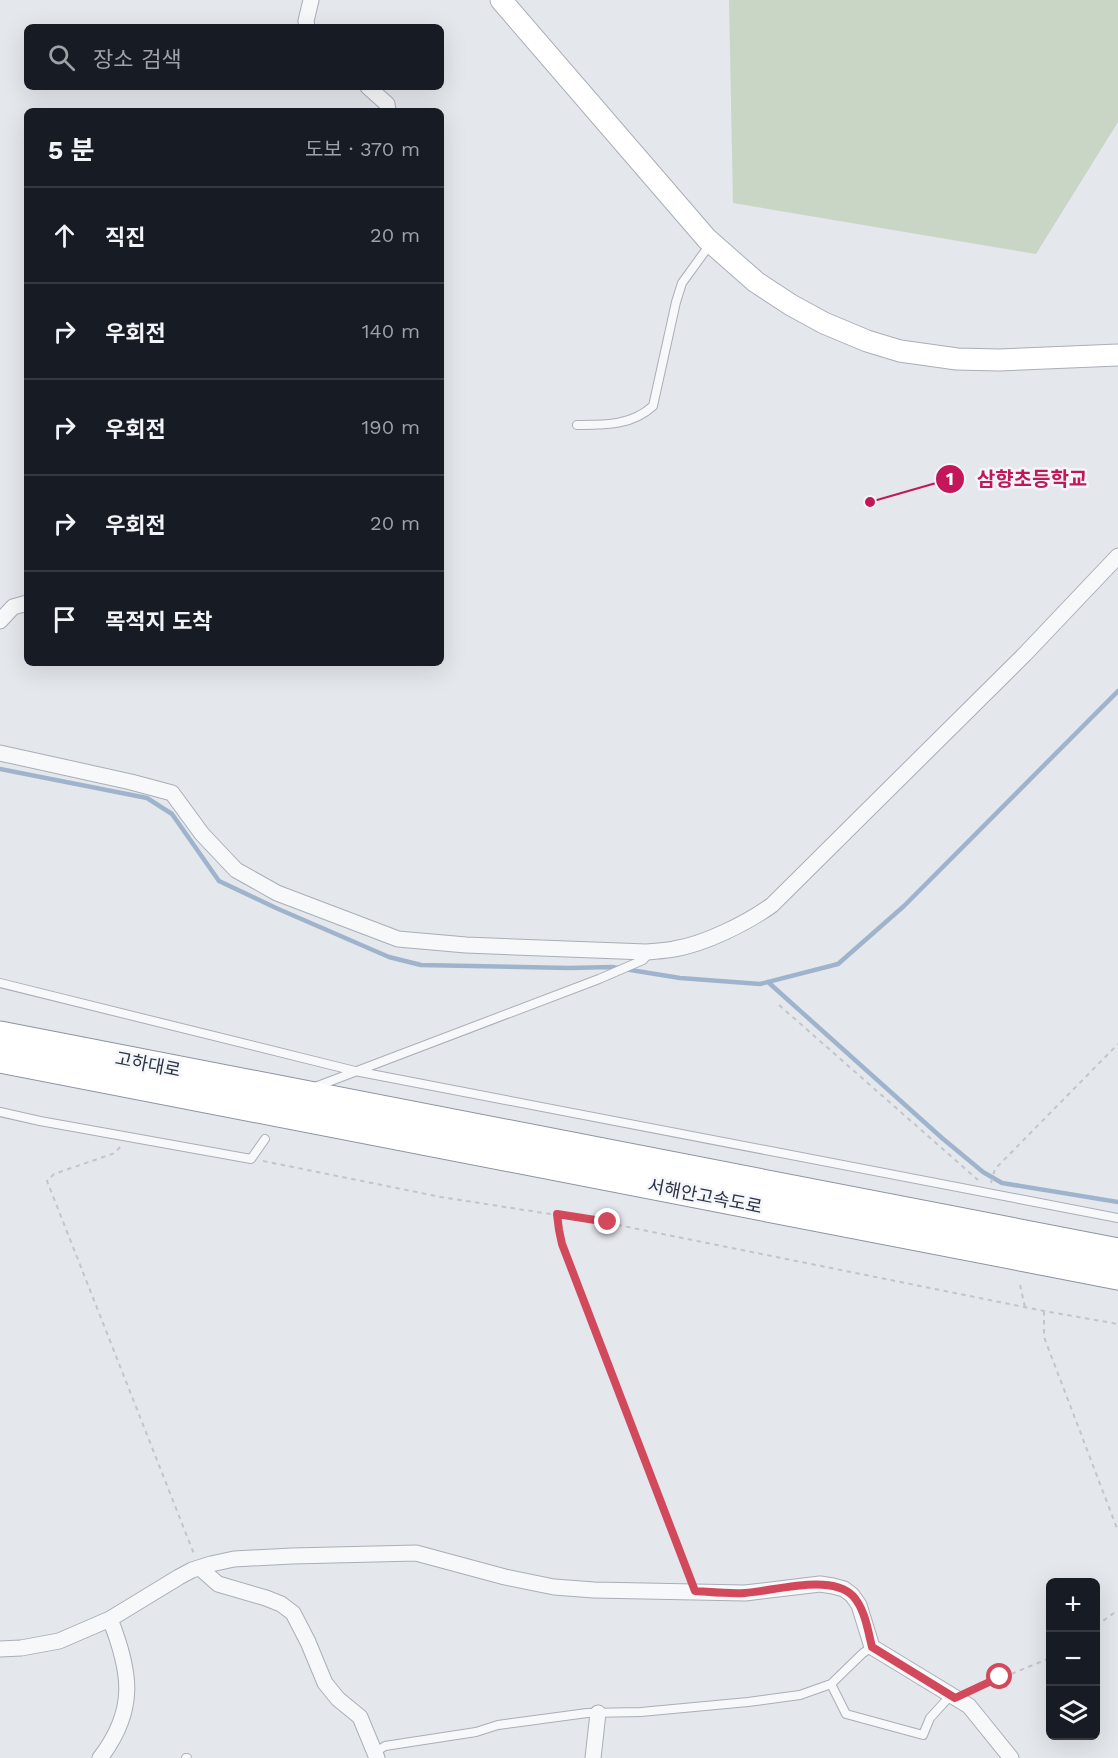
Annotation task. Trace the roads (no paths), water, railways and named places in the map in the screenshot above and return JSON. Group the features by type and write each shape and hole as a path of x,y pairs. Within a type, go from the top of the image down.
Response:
{"highway":[{"path":"0,1025 299,1099"},
{"name":"고하대로","path":"0,1035 299,1099"},
{"name":"고하대로","path":"0,1059 299,1099"},
{"path":"0,1072 299,1099"},
{"name":"서해안고속도로","path":"299,1099 1118,1252"},
{"name":"서해안고속도로","path":"299,1099 1118,1276"}],"main road":[{"path":"501,0 711,243 756,282 791,305 824,323 867,341 900,351 957,359 999,360 1118,355"}],"street":[{"path":"306,24 311,0"},
{"path":"371,90 387,104 388,108"},
{"path":"0,753 172,793 202,834 236,870 277,892 398,939 466,945 651,951 675,949 700,942 735,927 772,904 1025,654 1118,556"},
{"path":"0,621 13,607 24,604"},
{"path":"0,1649 36,1646 58,1641 110,1619 179,1577 200,1568 234,1559 416,1553 505,1577 554,1587 594,1590 745,1593 820,1584 844,1590 852,1595 859,1605 872,1647 969,1706 1011,1758"},
{"path":"200,1568 218,1584 266,1598 281,1604 293,1613 326,1683 338,1699 360,1717 374,1756"},
{"path":"100,1758 118,1730 126,1704 128,1684 125,1660 110,1619"},
{"path":"593,1758 598,1713"}],"lane":[{"path":"577,425 617,424 640,416 653,406 682,283 711,243"},
{"path":"299,1099 355,1071 599,980 643,960 651,951"},
{"path":"0,983 355,1071 1118,1218"},
{"path":"0,1112 251,1159 265,1139"},
{"path":"374,1756 385,1746 476,1732 498,1725 598,1713 641,1712 800,1695 831,1684 872,1647"},
{"path":"831,1684 846,1714 923,1735 930,1718 953,1697"}],"waterway":[{"path":"0,769 147,798 172,814 219,881 389,957 421,965 612,967 680,978 760,984 838,964 904,906 1118,691"},
{"path":"768,982 983,1172 1002,1183 1118,1202"}],"place":[{"name":"삼향초등학교","path":"870,502"}]}
